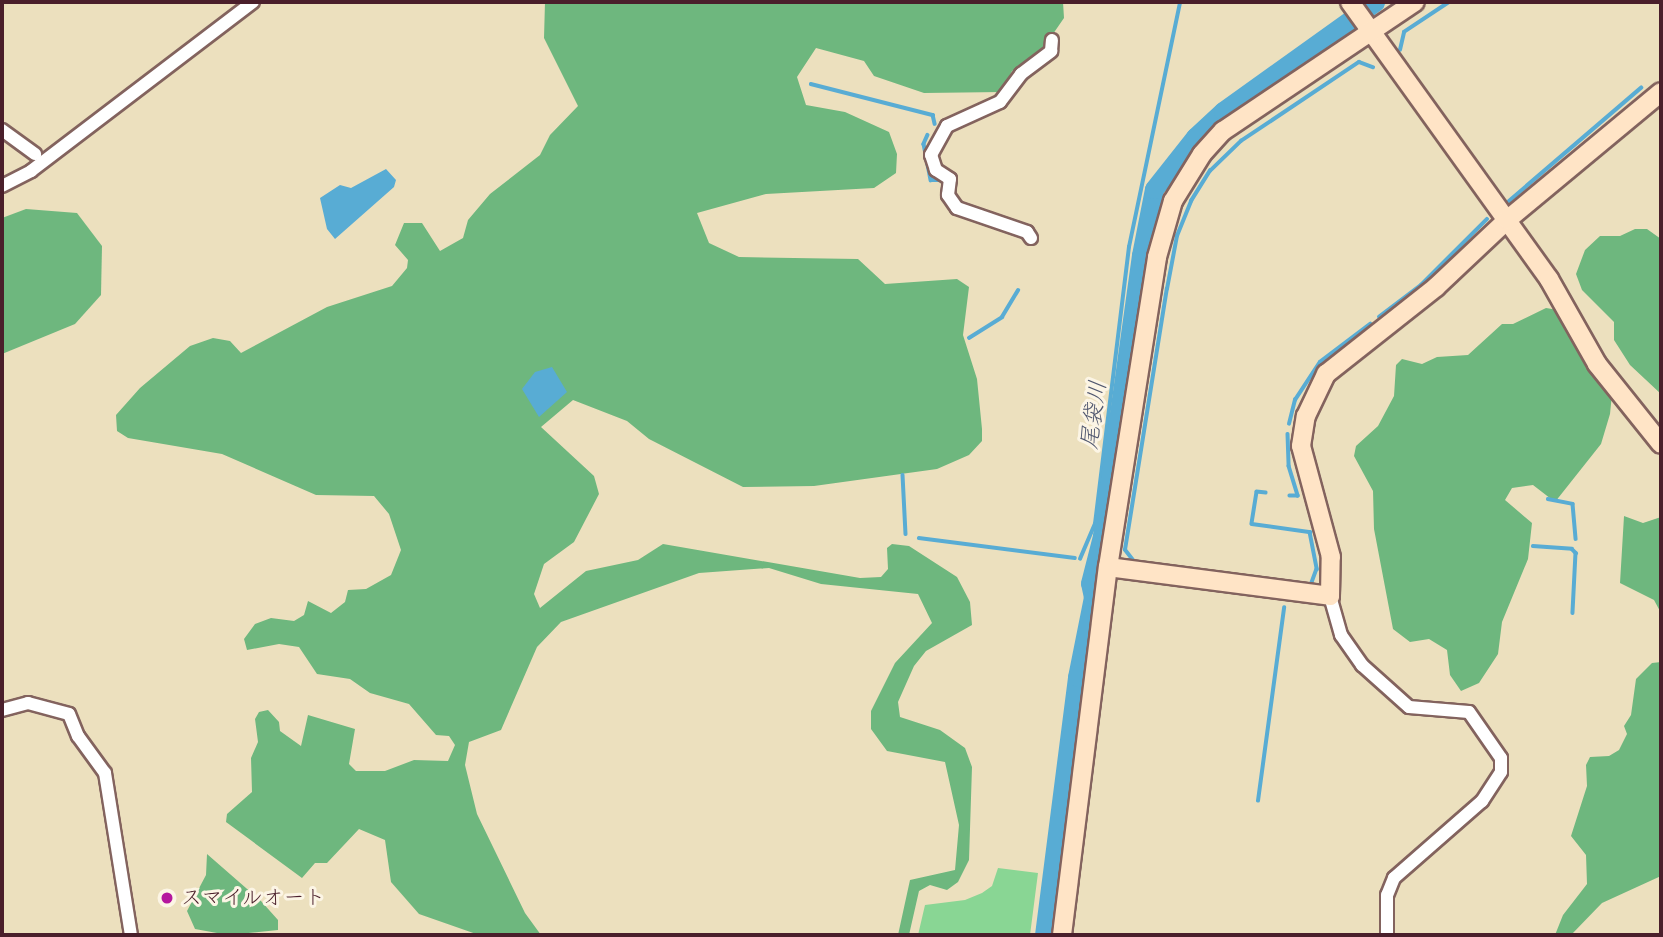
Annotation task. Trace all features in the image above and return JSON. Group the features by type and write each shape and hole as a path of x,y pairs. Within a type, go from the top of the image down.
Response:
{"street":[{"path":"2,186 32,171 253,2"},
{"path":"1062,935 1108,567 1157,257 1172,201 1202,154 1223,131 1359,16 1415,2"},
{"path":"1359,16 1549,279 1597,364 1661,444"},
{"path":"1031,238 1027,232 957,208 948,195 950,180 936,170 931,155 947,126 1000,102 1027,69 1051,51 1052,40"},
{"path":"1387,935 1387,895 1394,878 1482,801 1501,772 1501,758 1469,712 1457,708 1432,711 1409,707 1362,665 1341,635 1331,596 1331,557 1301,446 1302,428 1317,389 1340,361 1436,287 1507,220 1661,92"},
{"path":"2,130 35,154"},
{"path":"1108,567 1331,596"},
{"path":"2,710 28,703 69,714 78,736 105,773 131,935"}],"green space":[{"path":"545,2 1063,2 1064,18 1035,60 1012,71 1002,92 924,93 874,76 864,61 816,48 797,77 806,105 845,112 889,132 897,154 896,173 874,188 766,194 697,213 709,243 739,257 858,259 885,284 957,279 969,287 963,335 977,379 982,441 969,455 937,469 814,486 743,487 649,439 627,421 573,400 541,427 594,476 599,494 574,542 544,564 534,594 540,608 586,571 638,560 663,544 860,578 881,577 888,569 887,548 892,544 909,546 957,577 970,602 972,625 926,651 914,666 898,702 900,717 940,730 965,748 972,767 969,860 958,882 947,890 930,885 919,891 909,935 898,935 910,880 955,870 959,825 945,762 887,751 871,729 871,711 895,663 932,623 918,594 821,584 769,568 699,573 561,622 537,647 501,730 469,742 465,765 477,814 525,913 541,935 479,935 419,914 391,882 385,840 359,829 327,863 315,863 302,878 226,822 227,814 252,792 251,758 258,742 255,719 259,712 268,710 279,722 280,731 301,746 308,715 355,729 349,764 356,771 385,771 414,760 448,761 455,745 449,736 436,735 409,704 370,693 350,679 317,674 299,647 279,644 247,650 244,639 255,624 271,618 294,621 304,615 308,601 331,613 345,602 348,590 366,589 391,575 401,550 389,514 374,496 316,495 222,454 128,438 117,431 116,415 140,388 190,346 213,338 230,341 241,353 327,307 392,286 407,268 408,260 395,245 404,223 422,223 440,251 463,238 468,220 490,194 540,155 550,135 578,106 544,38"},
{"path":"26,209 77,213 102,246 101,295 75,324 2,354 2,218"},
{"path":"1635,229 1647,229 1661,239 1661,394 1630,365 1614,340 1614,322 1582,290 1576,274 1585,250 1600,236 1620,236"},
{"path":"1546,308 1558,310 1612,394 1610,414 1601,444 1555,502 1533,485 1512,488 1505,500 1532,523 1528,559 1502,622 1498,654 1479,683 1461,691 1450,675 1447,650 1429,639 1410,642 1393,629 1374,529 1373,491 1354,456 1356,446 1378,426 1394,396 1396,365 1402,359 1422,364 1437,357 1468,355 1502,324 1513,324"},
{"path":"1624,516 1643,523 1661,517 1661,613 1654,600 1620,583"},
{"path":"1661,662 1661,876 1602,903 1571,935 1555,935 1563,915 1587,884 1586,855 1571,836 1587,786 1586,765 1590,757 1609,756 1619,750 1627,734 1624,726 1631,715 1636,679 1652,663"},
{"path":"207,854 261,901 278,920 278,930 228,935 195,929 187,911 206,875"},
{"path":"998,868 1038,873 1030,935 918,935 925,905 965,900 982,893 992,886"}],"water":[{"path":"386,169 396,180 394,187 335,239 327,229 320,198 340,185 351,188"},
{"path":"552,367 567,392 539,417 522,389 535,372"}],"waterway":[{"path":"1080,559 1095,524 1129,247 1180,2"},
{"name":"尾袋川","path":"1044,935 1077,677 1093,597 1090,583 1102,536 1141,255 1154,189 1195,137 1223,111 1375,2"},
{"path":"1400,50 1404,32 1449,2"},
{"path":"1135,563 1125,550 1177,236 1191,201 1210,171 1241,141 1359,62 1373,67"},
{"path":"811,84 933,115 935,124"},
{"path":"1509,201 1641,88"},
{"path":"928,135 924,144 931,180 941,180"},
{"path":"1379,317 1421,285 1487,219"},
{"path":"983,223 1012,233"},
{"path":"969,338 1002,317 1018,290"},
{"path":"1289,424 1295,400 1320,362 1370,324"},
{"path":"1288,434 1289,466 1298,496 1290,496"},
{"path":"903,475 906,534"},
{"path":"1266,493 1257,492 1252,524 1310,532 1317,569 1310,588"},
{"path":"1548,499 1573,504 1576,539"},
{"path":"919,538 1075,558"},
{"path":"1533,546 1572,549 1576,553 1573,613"},
{"name":"尾袋川","path":"1090,560 1098,561"},
{"path":"1258,801 1284,608"}],"place":[{"name":"スマイルオート","path":"167,898"}]}
